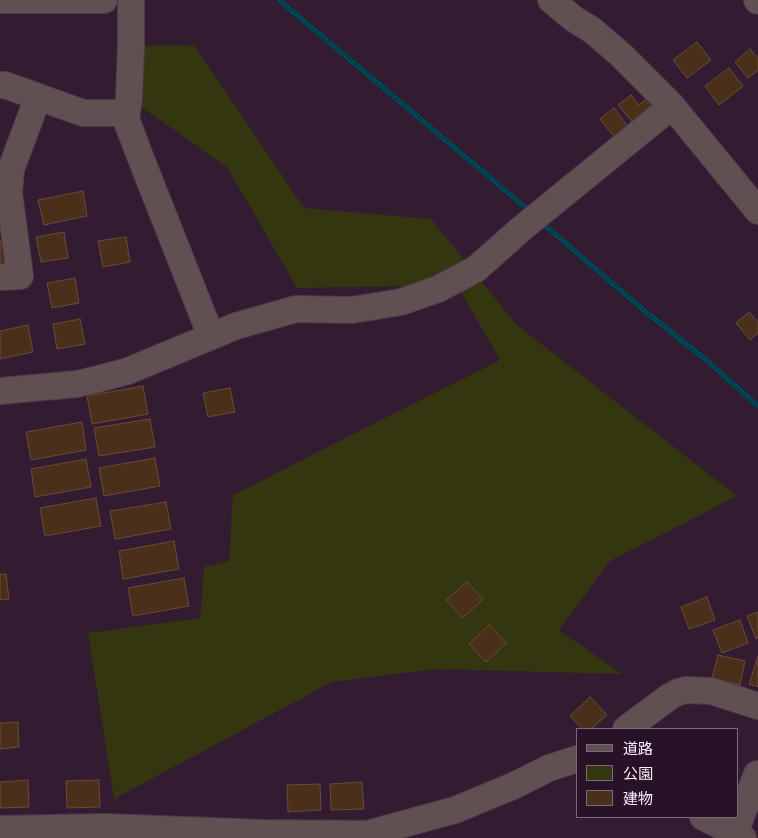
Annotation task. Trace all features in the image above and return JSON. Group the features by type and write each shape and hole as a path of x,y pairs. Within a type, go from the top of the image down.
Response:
{"street":[{"path":"0,0 104,0"},
{"path":"131,0 129,98 126,119 211,336"},
{"path":"551,0 592,30 621,55 672,106 758,211"},
{"path":"0,85 5,85 83,113 127,113"},
{"path":"0,277 20,276 9,193 11,170 38,97"},
{"path":"0,391 77,384 128,371 236,326 296,310 352,310 402,302 438,289 476,269 521,229 672,106"},
{"path":"627,728 669,697 687,690 711,691 758,706"},
{"path":"0,829 31,833 105,827 265,833 367,834 456,810 550,768 576,759"},
{"path":"705,818 739,835 757,774"}],"green space":[{"path":"194,45 304,208 431,219 517,325 737,496 610,561 559,630 622,674 435,669 332,682 114,799 88,633 200,618 204,567 229,561 233,495 500,360 457,285 297,288 227,167 137,104 139,46"}],"building":[{"path":"697,42 711,60 687,78 673,60"},
{"path":"750,49 758,58 758,70 748,78 735,62"},
{"path":"729,68 743,86 719,105 705,86"},
{"path":"631,95 639,105 650,96 658,105 634,124 618,105"},
{"path":"614,108 629,128 615,138 600,119"},
{"path":"83,191 87,216 44,225 38,200"},
{"path":"64,232 68,258 41,262 36,237"},
{"path":"126,237 130,262 103,267 98,241"},
{"path":"0,241 14,244 8,269 0,267"},
{"path":"75,278 79,303 52,308 47,283"},
{"path":"749,312 758,322 758,333 750,340 736,323"},
{"path":"80,319 85,344 57,349 53,324"},
{"path":"28,325 33,352 0,359 0,331"},
{"path":"143,386 148,414 92,424 87,396"},
{"path":"230,388 235,412 208,417 203,393"},
{"path":"150,419 155,447 99,456 94,428"},
{"path":"82,422 86,450 31,460 26,432"},
{"path":"155,458 160,486 104,496 99,468"},
{"path":"86,459 91,487 35,497 31,469"},
{"path":"96,498 101,526 45,536 40,508"},
{"path":"166,502 171,529 115,539 110,511"},
{"path":"174,541 179,569 123,579 119,551"},
{"path":"0,574 6,574 9,599 0,600"},
{"path":"184,578 189,606 133,616 128,588"},
{"path":"467,582 483,599 463,618 446,600"},
{"path":"707,597 715,620 689,629 681,607"},
{"path":"758,612 758,638 756,639 747,616"},
{"path":"740,620 748,643 722,653 713,630"},
{"path":"489,625 506,643 486,662 469,644"},
{"path":"718,655 745,661 740,685 712,678"},
{"path":"758,656 758,687 749,684"},
{"path":"590,697 607,715 592,728 581,728 570,716"},
{"path":"18,722 19,747 0,749 0,723"},
{"path":"28,780 29,807 0,808 0,782"},
{"path":"99,780 100,807 67,808 66,781"},
{"path":"362,782 364,809 331,810 330,784"},
{"path":"320,784 321,810 288,812 287,785"}],"waterway":[{"path":"279,0 532,213"},
{"path":"540,221 641,308 705,359 758,406"}]}
